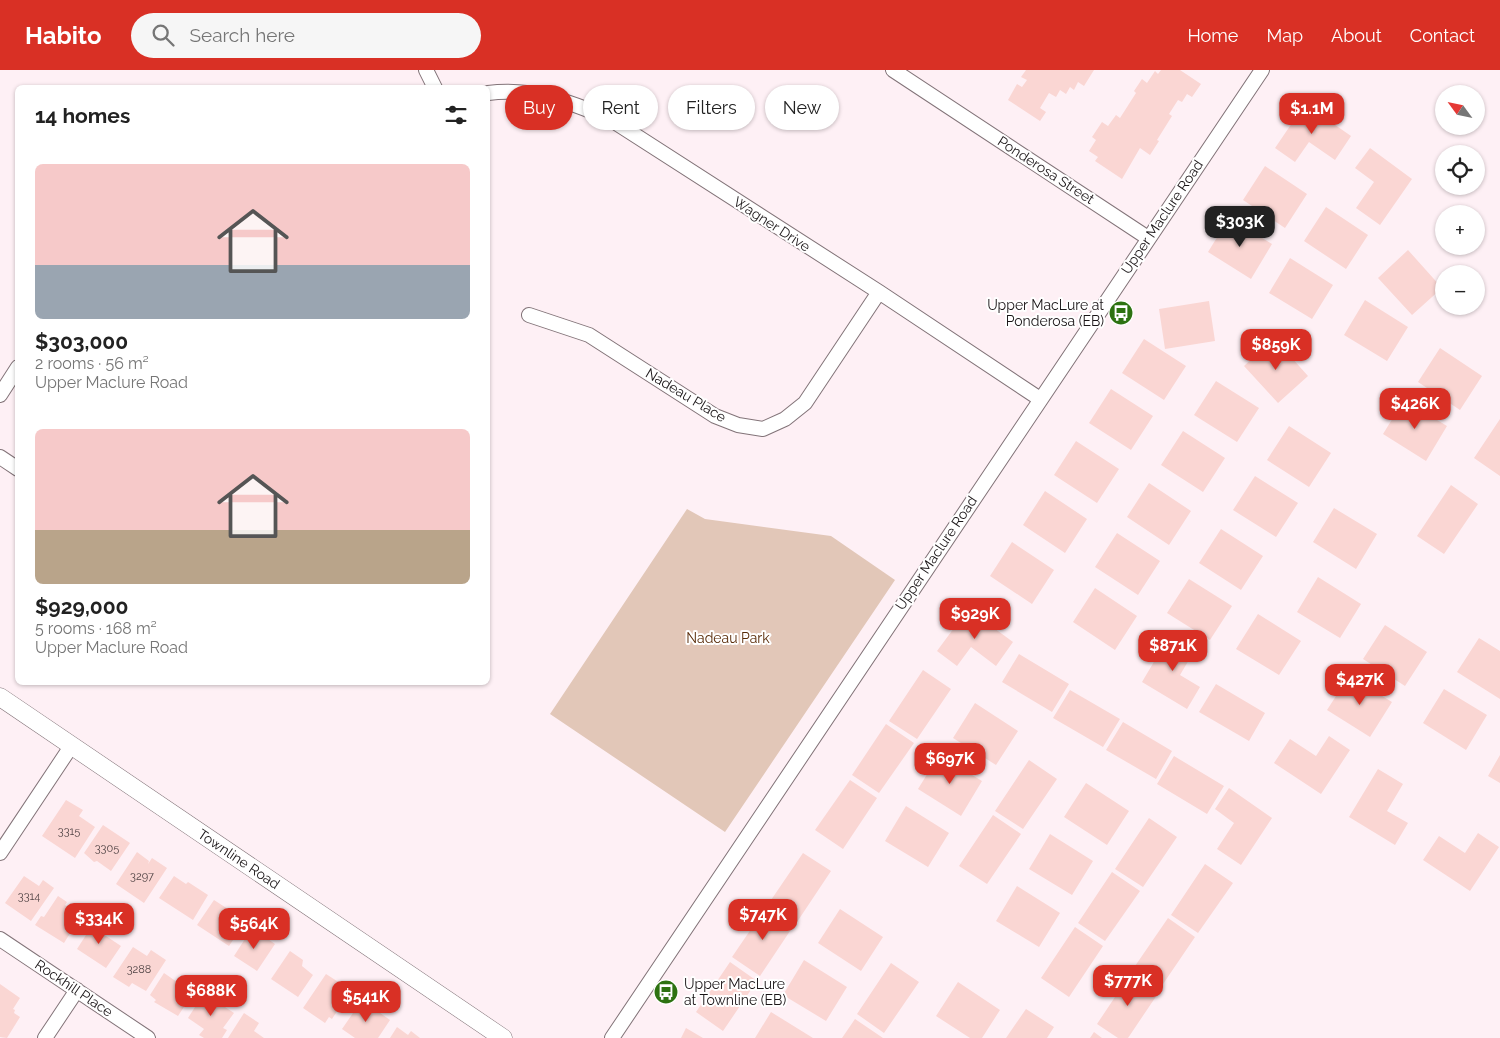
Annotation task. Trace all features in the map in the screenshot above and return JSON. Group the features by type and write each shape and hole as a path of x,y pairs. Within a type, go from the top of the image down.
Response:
{"street":[{"path":"426,70 433,85"},
{"name":"Ponderosa Street","path":"893,70 1148,238"},
{"name":"Upper Maclure Road","path":"612,1038 1262,70"},
{"name":"Wagner Drive","path":"490,93 521,93 550,96 610,119 879,292 1040,399"},
{"name":"Nadeau Place","path":"529,315 589,335 715,416 738,425 762,429 785,419 805,402 879,292"},
{"path":"0,395 15,372"},
{"path":"0,457 15,467"},
{"name":"Townline Road","path":"0,696 503,1038"},
{"path":"0,854 72,745"},
{"name":"Rockhill Place","path":"0,939 148,1038"},
{"path":"45,1038 77,990"}],"green space":[{"name":"Nadeau Park","path":"687,509 705,519 831,536 895,580 725,832 550,714"}],"building":[{"path":"1026,70 1094,70 1084,86 1078,82 1074,90 1070,87 1066,94 1060,90 1056,97 1049,93 1040,108 1046,112 1040,121 1008,100 1017,84 1022,87 1027,80 1021,77"},
{"path":"1161,70 1180,70 1201,84 1192,97 1187,94 1182,102 1178,100 1169,114 1172,116 1150,155 1140,148 1122,179 1095,161 1098,157 1089,151 1096,140 1092,137 1102,122 1108,126 1116,115 1120,118 1136,93 1134,91 1142,79 1147,83 1155,71 1158,74"},
{"path":"1305,104 1351,136 1335,160 1309,142 1295,162 1275,148"},
{"path":"1370,148 1412,179 1380,225 1356,208 1374,182 1355,168"},
{"path":"1265,166 1307,194 1285,228 1243,200"},
{"path":"1326,207 1368,235 1346,269 1304,241"},
{"path":"1229,218 1272,244 1251,279 1208,252"},
{"path":"1408,250 1435,280 1435,294 1412,315 1378,278"},
{"path":"1290,258 1333,285 1312,319 1269,293"},
{"path":"1365,300 1408,327 1387,361 1344,335"},
{"path":"1209,301 1215,341 1165,349 1159,309"},
{"path":"1274,338 1308,376 1278,403 1244,366"},
{"path":"1144,339 1186,366 1164,400 1122,373"},
{"path":"1440,348 1482,376 1460,410 1418,382"},
{"path":"1216,381 1259,408 1237,442 1194,415"},
{"path":"1111,389 1153,416 1131,450 1089,423"},
{"path":"1404,400 1447,426 1426,461 1383,434"},
{"path":"1500,419 1500,476 1474,458"},
{"path":"1289,426 1331,453 1309,487 1267,460"},
{"path":"1183,431 1225,458 1203,492 1161,465"},
{"path":"1076,441 1119,469 1097,503 1054,475"},
{"path":"1255,476 1298,503 1276,537 1233,510"},
{"path":"1149,483 1191,511 1169,545 1127,517"},
{"path":"1451,485 1478,504 1444,554 1417,536"},
{"path":"1045,491 1087,519 1065,553 1023,525"},
{"path":"1334,508 1377,534 1356,569 1313,542"},
{"path":"1221,529 1263,556 1241,590 1199,563"},
{"path":"1117,533 1160,561 1138,595 1095,567"},
{"path":"1012,542 1054,570 1032,604 990,576"},
{"path":"1318,577 1361,604 1340,638 1297,612"},
{"path":"1189,579 1232,606 1210,640 1167,613"},
{"path":"1095,588 1137,616 1115,650 1073,622"},
{"path":"968,609 1013,642 996,666 971,647 957,666 937,651"},
{"path":"1258,614 1301,641 1279,675 1236,649"},
{"path":"1385,625 1427,652 1405,686 1363,659"},
{"path":"1171,633 1196,648 1180,675 1200,687 1187,709 1142,682"},
{"path":"1479,638 1500,651 1500,699 1457,672"},
{"path":"1019,654 1069,684 1052,712 1002,682"},
{"path":"923,670 951,689 917,739 889,721"},
{"path":"1349,676 1392,702 1370,737 1327,710"},
{"path":"1216,684 1265,713 1249,741 1199,712"},
{"path":"1444,689 1487,715 1466,750 1423,723"},
{"path":"1070,690 1120,719 1103,747 1053,718"},
{"path":"975,703 1018,731 996,765 953,738"},
{"path":"1123,722 1172,751 1156,779 1106,750"},
{"path":"886,724 914,743 879,793 852,775"},
{"path":"1329,736 1350,750 1321,794 1274,763 1290,739 1316,756"},
{"path":"939,755 982,781 961,816 918,789"},
{"path":"1500,755 1500,783 1488,776"},
{"path":"1174,756 1224,786 1207,814 1157,784"},
{"path":"1029,760 1057,779 1023,829 995,811"},
{"path":"1378,769 1403,784 1387,811 1408,823 1395,845 1349,817"},
{"path":"850,780 877,798 843,849 815,830"},
{"path":"1086,783 1129,811 1107,845 1064,817"},
{"path":"1229,788 1272,818 1241,865 1217,849 1234,823 1215,809"},
{"path":"66,800 83,810 79,816 95,827 75,858 42,836"},
{"path":"906,806 949,833 928,867 885,841"},
{"path":"993,815 1021,834 987,884 959,866"},
{"path":"1149,818 1177,837 1143,887 1115,869"},
{"path":"103,825 130,843 111,871 97,861 94,862 84,853"},
{"path":"1478,833 1499,847 1470,891 1423,860 1439,836 1465,853"},
{"path":"1050,834 1093,861 1072,895 1029,869"},
{"path":"137,852 149,861 148,864 152,858 167,868 144,903 116,884"},
{"path":"803,853 831,871 797,922 769,903"},
{"path":"1205,864 1233,883 1198,933 1171,915"},
{"path":"1112,872 1140,891 1105,941 1078,923"},
{"path":"24,876 39,886 43,880 54,888 31,921 5,903"},
{"path":"174,876 186,884 188,882 208,895 193,920 159,898"},
{"path":"1017,886 1060,913 1039,947 996,921"},
{"path":"58,896 67,902 65,905 81,916 64,943 35,925 41,916 44,917"},
{"path":"214,900 231,911 228,917 243,925 229,946 197,925"},
{"path":"766,907 794,925 760,976 732,957"},
{"path":"840,909 883,937 861,971 818,943"},
{"path":"97,918 109,926 103,934 121,946 106,968 77,949"},
{"path":"1168,918 1195,937 1161,987 1133,969"},
{"path":"1075,927 1103,946 1069,997 1041,978"},
{"path":"252,928 275,944 257,971 234,956"},
{"path":"133,947 147,956 151,950 166,960 146,991 132,983 129,987 113,977"},
{"path":"290,951 303,960 302,966 313,975 298,997 271,979"},
{"path":"804,960 847,987 826,1021 783,995"},
{"path":"730,962 757,981 723,1031 696,1012"},
{"path":"891,963 919,982 884,1033 857,1014"},
{"path":"164,973 193,993 178,1016 154,1002 156,1000 150,995"},
{"path":"1131,973 1159,992 1128,1038 1118,1038 1097,1024"},
{"path":"326,974 351,990 332,1019 329,1017 325,1023 303,1008"},
{"path":"958,982 1000,1010 982,1038 970,1038 936,1016"},
{"path":"0,984 20,998 13,1009 15,1010 14,1013 20,1017 7,1038 0,1037"},
{"path":"204,993 234,1013 223,1028 227,1030 222,1038 204,1038 199,1035 204,1029 188,1018"},
{"path":"362,1000 390,1020 378,1038 355,1038 342,1029"},
{"path":"1026,1009 1054,1027 1047,1038 1006,1038"},
{"path":"771,1012 813,1038 755,1038"},
{"path":"244,1013 259,1023 254,1031 264,1038 228,1038"},
{"path":"855,1019 883,1038 842,1038"},
{"path":"397,1027 408,1035 411,1031 420,1038 390,1038"},
{"path":"686,1028 703,1038 681,1038"},
{"path":"1094,1032 1102,1038 1090,1038"}],"place":[{"name":"Upper MacLure at Ponderosa (EB)","path":"1121,313"},
{"name":"Upper MacLure at Townline (EB)","path":"666,992"}]}
